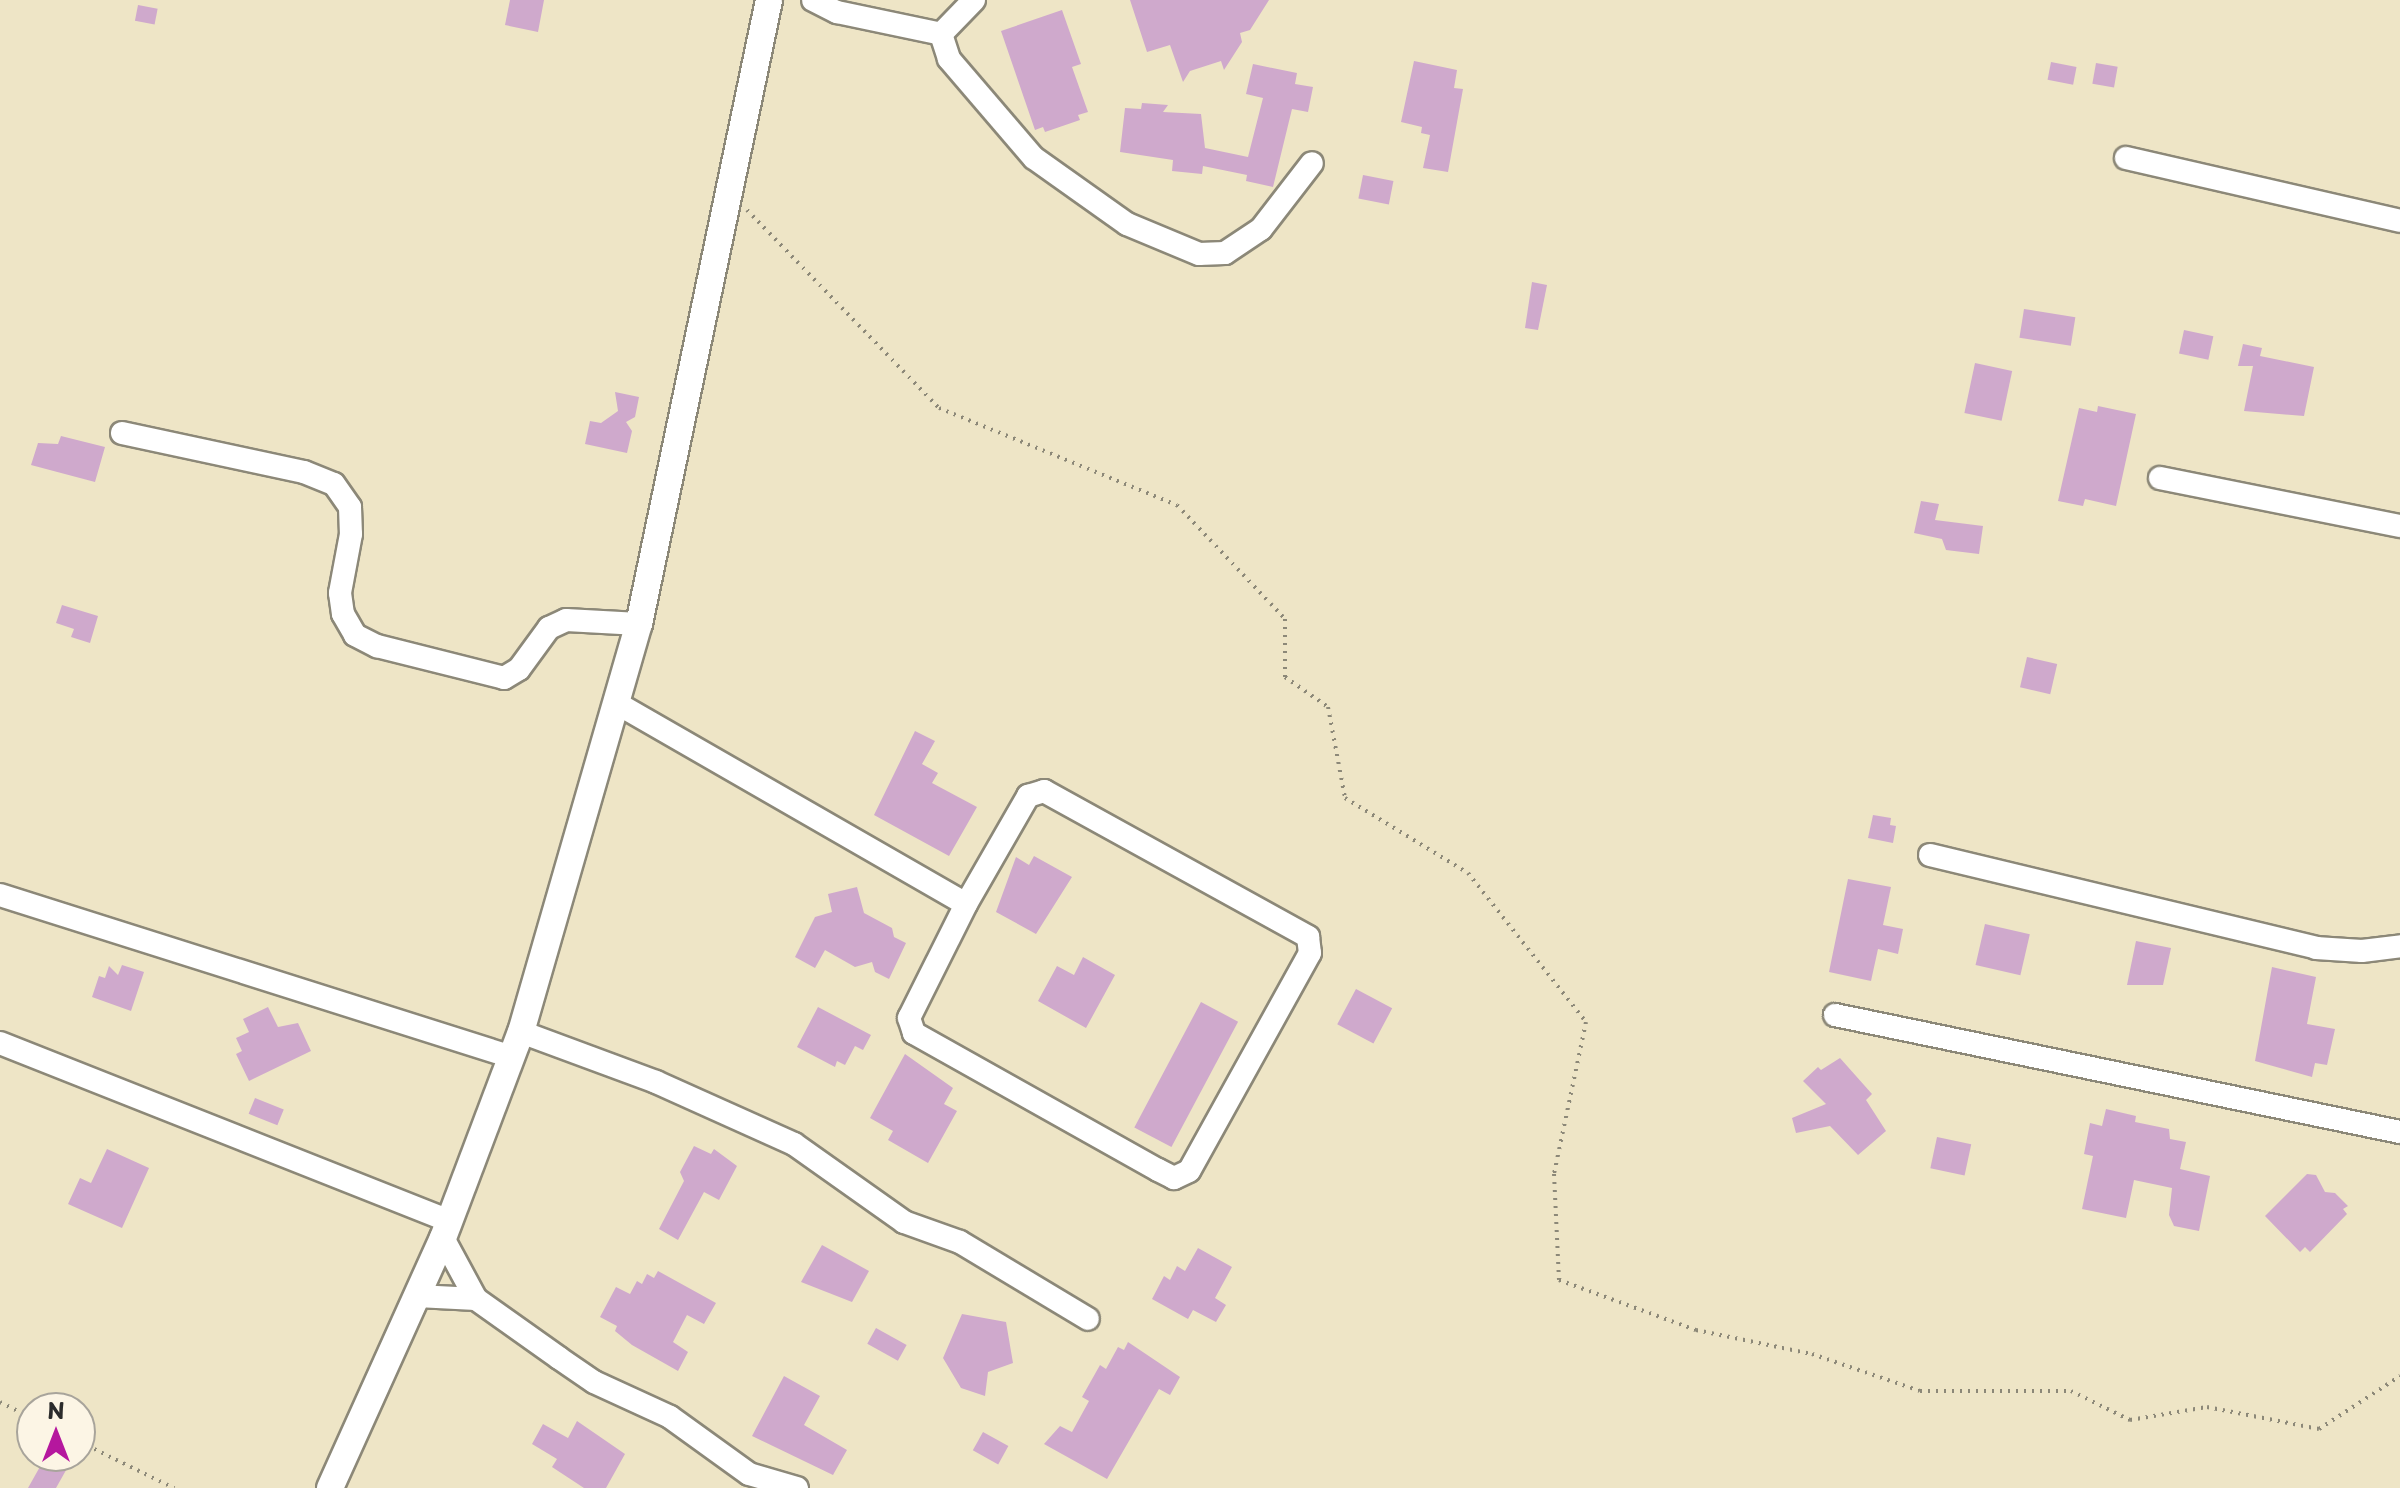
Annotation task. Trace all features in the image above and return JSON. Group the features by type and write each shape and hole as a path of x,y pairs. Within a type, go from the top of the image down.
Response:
{"street":[{"path":"330,1488 446,1230 516,1044 618,704 639,624 732,194 769,0"},
{"path":"813,0 837,12 941,34"},
{"path":"941,34 974,0"},
{"path":"941,34 949,59 1034,158 1127,224 1199,254 1225,253 1261,229 1312,163"},
{"path":"2126,158 2400,221"},
{"path":"122,433 304,472 334,484 350,507 351,534 340,593 343,614 355,635 377,646 504,678 519,669 549,628 566,620 639,624"},
{"path":"2160,478 2400,526"},
{"path":"618,704 966,904"},
{"path":"1044,791 1308,937 1310,953 1189,1171 1174,1178 1158,1170 914,1033 909,1018 966,904 1028,796 1044,791"},
{"path":"1930,855 2316,948 2400,946"},
{"path":"0,895 656,1082 794,1144 904,1222 960,1242 1088,1319"},
{"path":"1835,1015 2400,1132"},
{"path":"0,1043 446,1230 476,1299 594,1382 670,1417 749,1474 797,1488"},
{"path":"417,1296 476,1299"}],"path":[{"path":"732,194 939,408 1177,505 1285,619 1285,677 1328,707 1345,798 1468,873 1586,1022 1554,1174 1559,1280 1696,1330 1812,1354 1920,1391 2071,1391 2130,1420 2207,1407 2319,1429 2400,1376"},
{"path":"96,1450 174,1488"}],"building":[{"path":"510,0 544,0 538,32 505,25"},
{"path":"1130,0 1269,0 1250,30 1240,33 1242,42 1224,70 1221,61 1190,71 1183,82 1170,45 1147,52"},
{"path":"138,5 158,9 155,25 135,21"},
{"path":"1062,10 1081,64 1072,67 1088,112 1078,115 1080,120 1045,132 1043,127 1035,130 1001,31"},
{"path":"1414,61 1457,70 1454,88 1463,89 1448,172 1423,168 1430,135 1421,133 1422,127 1401,122"},
{"path":"2051,62 2077,67 2073,85 2048,80"},
{"path":"2096,63 2118,67 2114,88 2092,84"},
{"path":"1253,64 1297,73 1295,84 1313,87 1308,112 1292,109 1273,187 1246,181 1247,175 1203,166 1202,174 1172,171 1173,160 1120,152 1125,108 1141,109 1142,103 1168,105 1163,112 1201,114 1205,148 1248,157 1263,98 1246,94"},
{"path":"1363,175 1393,181 1389,204 1358,199"},
{"path":"1532,282 1547,285 1538,330 1525,328"},
{"path":"2024,309 2075,317 2071,346 2019,338"},
{"path":"2184,330 2213,336 2208,360 2179,353"},
{"path":"2243,344 2262,348 2260,356 2314,367 2304,416 2244,411 2253,366 2238,366"},
{"path":"1975,363 2012,371 2002,421 1964,413"},
{"path":"615,392 639,397 635,417 626,422 632,431 627,453 585,444 590,421 601,423 618,411"},
{"path":"2098,406 2136,414 2116,506 2085,499 2083,506 2058,501 2079,408 2097,412"},
{"path":"61,436 105,447 95,482 31,465 38,443 58,444"},
{"path":"1921,501 1939,504 1935,520 1983,526 1979,554 1946,550 1942,539 1914,533"},
{"path":"62,605 98,616 90,643 71,637 74,629 56,623"},
{"path":"2027,657 2057,664 2050,694 2020,687"},
{"path":"915,731 935,741 922,764 938,773 932,783 977,807 949,856 874,815"},
{"path":"1873,815 1891,818 1890,825 1896,826 1893,843 1868,838"},
{"path":"1034,856 1072,877 1036,934 996,912 1016,857 1029,865"},
{"path":"1848,879 1891,887 1883,925 1903,929 1898,954 1878,949 1871,981 1829,972"},
{"path":"857,887 864,913 892,928 894,937 906,943 889,979 875,972 872,962 855,967 825,950 815,968 795,957 815,917 832,912 828,894"},
{"path":"1985,924 2030,934 2020,975 1976,965"},
{"path":"2136,941 2171,948 2163,985 2127,985"},
{"path":"1083,957 1115,975 1086,1028 1038,1001 1057,966 1074,975"},
{"path":"122,965 144,972 131,1011 92,997 99,976 105,978 109,966 118,975"},
{"path":"2272,967 2316,977 2307,1024 2335,1029 2327,1065 2315,1063 2312,1077 2255,1061"},
{"path":"1356,989 1392,1008 1373,1044 1337,1024"},
{"path":"1201,1002 1238,1022 1171,1147 1134,1127"},
{"path":"268,1007 278,1027 298,1023 311,1051 249,1081 236,1054 242,1051 236,1038 249,1032 243,1019"},
{"path":"818,1007 871,1035 863,1050 855,1046 845,1065 837,1061 835,1067 797,1047"},
{"path":"905,1054 953,1088 944,1104 957,1111 928,1163 888,1140 893,1131 870,1118"},
{"path":"1840,1058 1872,1094 1866,1100 1886,1131 1858,1155 1830,1126 1796,1133 1792,1118 1826,1104 1803,1081 1818,1067 1821,1070"},
{"path":"255,1098 284,1110 277,1125 249,1114"},
{"path":"2106,1109 2136,1116 2135,1122 2169,1129 2170,1139 2186,1142 2180,1169 2210,1176 2199,1231 2174,1226 2169,1215 2172,1188 2134,1180 2126,1218 2082,1209 2093,1156 2084,1154 2090,1123 2102,1126"},
{"path":"1937,1137 1971,1144 1965,1176 1930,1168"},
{"path":"694,1146 711,1154 714,1149 737,1166 719,1200 704,1192 678,1240 659,1229 684,1181 680,1172"},
{"path":"107,1149 149,1168 122,1228 68,1204 80,1178 91,1183"},
{"path":"2307,1174 2316,1175 2325,1192 2335,1193 2348,1206 2343,1209 2347,1214 2310,1252 2305,1247 2300,1252 2265,1216"},
{"path":"822,1245 869,1271 852,1302 801,1282"},
{"path":"1198,1248 1232,1267 1215,1298 1226,1305 1216,1322 1193,1310 1188,1319 1152,1299 1164,1276 1170,1280 1177,1266 1185,1271"},
{"path":"658,1271 716,1303 704,1324 687,1315 673,1342 688,1352 678,1371 632,1345 615,1331 617,1326 600,1317 616,1287 630,1294 637,1281 642,1284 647,1274 654,1278"},
{"path":"962,1314 1006,1322 1013,1363 988,1372 985,1396 961,1388 943,1358"},
{"path":"876,1328 907,1345 898,1361 867,1344"},
{"path":"1128,1342 1180,1377 1170,1395 1159,1389 1107,1479 1044,1444 1060,1426 1072,1432 1089,1401 1082,1397 1100,1365 1106,1369 1118,1347 1124,1350"},
{"path":"784,1376 820,1396 804,1425 847,1450 833,1475 752,1436"},
{"path":"577,1421 625,1454 606,1488 584,1488 552,1467 557,1459 532,1444 543,1424 568,1438"},
{"path":"983,1432 1008,1446 998,1464 973,1450"},
{"path":"37,1472 65,1472 56,1488 28,1488"}]}
